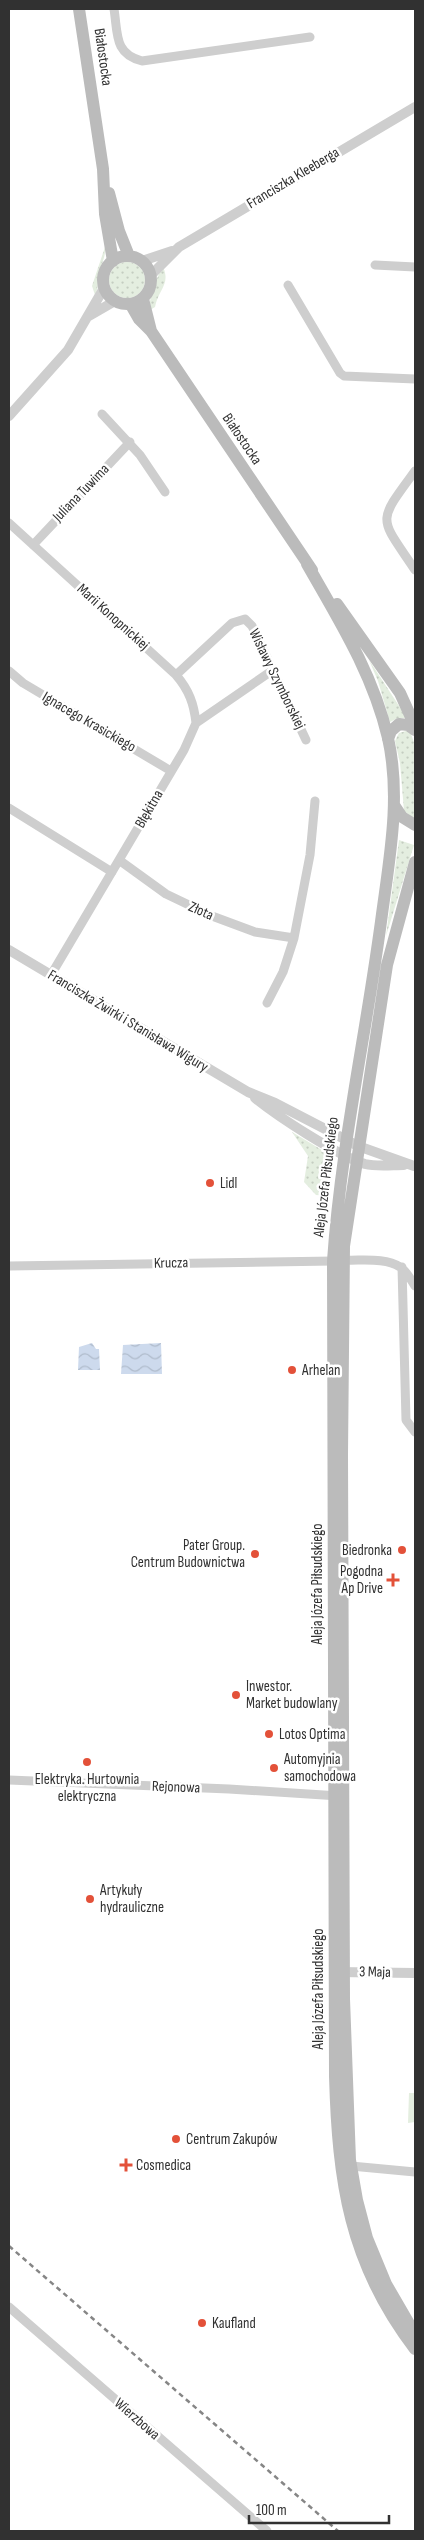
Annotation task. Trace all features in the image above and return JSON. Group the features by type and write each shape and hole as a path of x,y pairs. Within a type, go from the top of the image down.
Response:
{"main road":[{"name":"Białostocka","path":"79,9 103,169 119,231 129,256"},
{"name":"Białostocka","path":"103,169 105,214 113,261"},
{"path":"129,256 142,261 151,274 150,288 143,299 131,305 115,301 104,288 104,273 113,261 129,256"},
{"name":"Białostocka","path":"143,299 151,331"},
{"name":"Białostocka","path":"131,305 139,319 151,331 307,564 400,693 415,726"},
{"name":"Białostocka","path":"307,564 363,663 376,696 388,739 393,771 394,805"},
{"path":"388,739 391,732 399,724 408,725 415,730"},
{"path":"394,805 402,817 415,825"},
{"name":"Aleja Józefa Piłsudskiego","path":"394,805 377,960 338,1260 339,1972 337,2132 347,2206 356,2239 374,2283 393,2318 415,2349"},
{"name":"Aleja Józefa Piłsudskiego","path":"352,1144 386,965 415,862"},
{"name":"Aleja Józefa Piłsudskiego","path":"339,1972 351,2166 361,2218 375,2260 415,2334"}],"street":[{"path":"114,9 119,43 123,53 130,58 142,62 310,37"},
{"name":"Franciszka Kleeberga","path":"142,261 172,251 415,107"},
{"name":"Franciszka Kleeberga","path":"151,274 172,251"},
{"path":"375,266 415,267"},
{"path":"288,285 340,373 344,376 415,379"},
{"path":"9,416 68,350 104,288"},
{"path":"89,316 115,301"},
{"path":"102,414 130,442 165,492"},
{"name":"Juliana Tuwima","path":"33,544 130,442"},
{"path":"415,471 386,514 386,523 390,533 415,570"},
{"name":"Marii Konopnickiej","path":"9,523 176,675 187,688 196,723"},
{"name":"Wisławy Szymborskiej","path":"176,675 232,623 239,619 245,619 252,626 306,740"},
{"path":"196,723 273,670"},
{"name":"Ignacego Krasickiego","path":"9,671 23,684 171,771"},
{"name":"Błękitna","path":"51,975 184,750 196,723"},
{"path":"267,1003 282,972 294,938 310,855 315,801"},
{"path":"9,808 112,872"},
{"name":"Złota","path":"119,860 166,894 212,916 255,932 294,938"},
{"name":"Franciszka Żwirki i Stanisława Wigury","path":"9,950 273,1107 350,1157 373,1165 414,1166"},
{"name":"Franciszka Żwirki i Stanisława Wigury","path":"273,1107 352,1144 414,1166"},
{"name":"Krucza","path":"9,1266 338,1260 384,1261 402,1267"},
{"path":"402,1267 415,1286"},
{"path":"402,1267 406,1420 415,1432"},
{"name":"Rejonowa","path":"9,1780 229,1789 339,1796"},
{"name":"3 Maja","path":"339,1972 415,1973"},
{"path":"351,2166 415,2172"},
{"name":"Wierzbowa","path":"9,2307 267,2531"}],"green space":[{"path":"105,247 105,255 95,295 92,286"},
{"path":"127,262 134,263 140,267 144,273 144,287 140,293 134,297 127,298 120,297 114,293 110,287 109,280 110,273 114,267 120,263"},
{"path":"163,267 166,278 165,283 155,307 150,310 150,300"},
{"path":"369,660 407,718 398,718 390,722 378,681"},
{"path":"406,731 411,734 415,745 415,819 404,811 400,763 395,741 399,733"},
{"path":"399,840 414,845 386,936"},
{"path":"292,1132 327,1153 331,1166 328,1196 316,1195 304,1182 308,1156"},
{"path":"409,2093 415,2093 415,2122 408,2123"}],"water":[{"path":"92,1343 96,1349 99,1349 100,1370 78,1370 79,1347"},
{"path":"161,1343 162,1374 121,1374 123,1345"}],"railway":[{"path":"9,2246 338,2531"}],"place":[{"name":"Lidl","path":"210,1183"},
{"name":"Arhelan","path":"292,1370"},
{"name":"Biedronka","path":"402,1550"},
{"name":"Pater Group. Centrum Budownictwa","path":"255,1554"},
{"name":"Pogodna Ap Drive","path":"393,1580"},
{"name":"Inwestor. Market budowlany","path":"236,1695"},
{"name":"Lotos Optima","path":"269,1734"},
{"name":"Elektryka. Hurtownia elektryczna","path":"87,1762"},
{"name":"Automyjnia samochodowa","path":"274,1768"},
{"name":"Artykuły hydrauliczne","path":"90,1899"},
{"name":"Centrum Zakupów","path":"176,2139"},
{"name":"Cosmedica","path":"126,2165"},
{"name":"Kaufland","path":"202,2323"}]}
